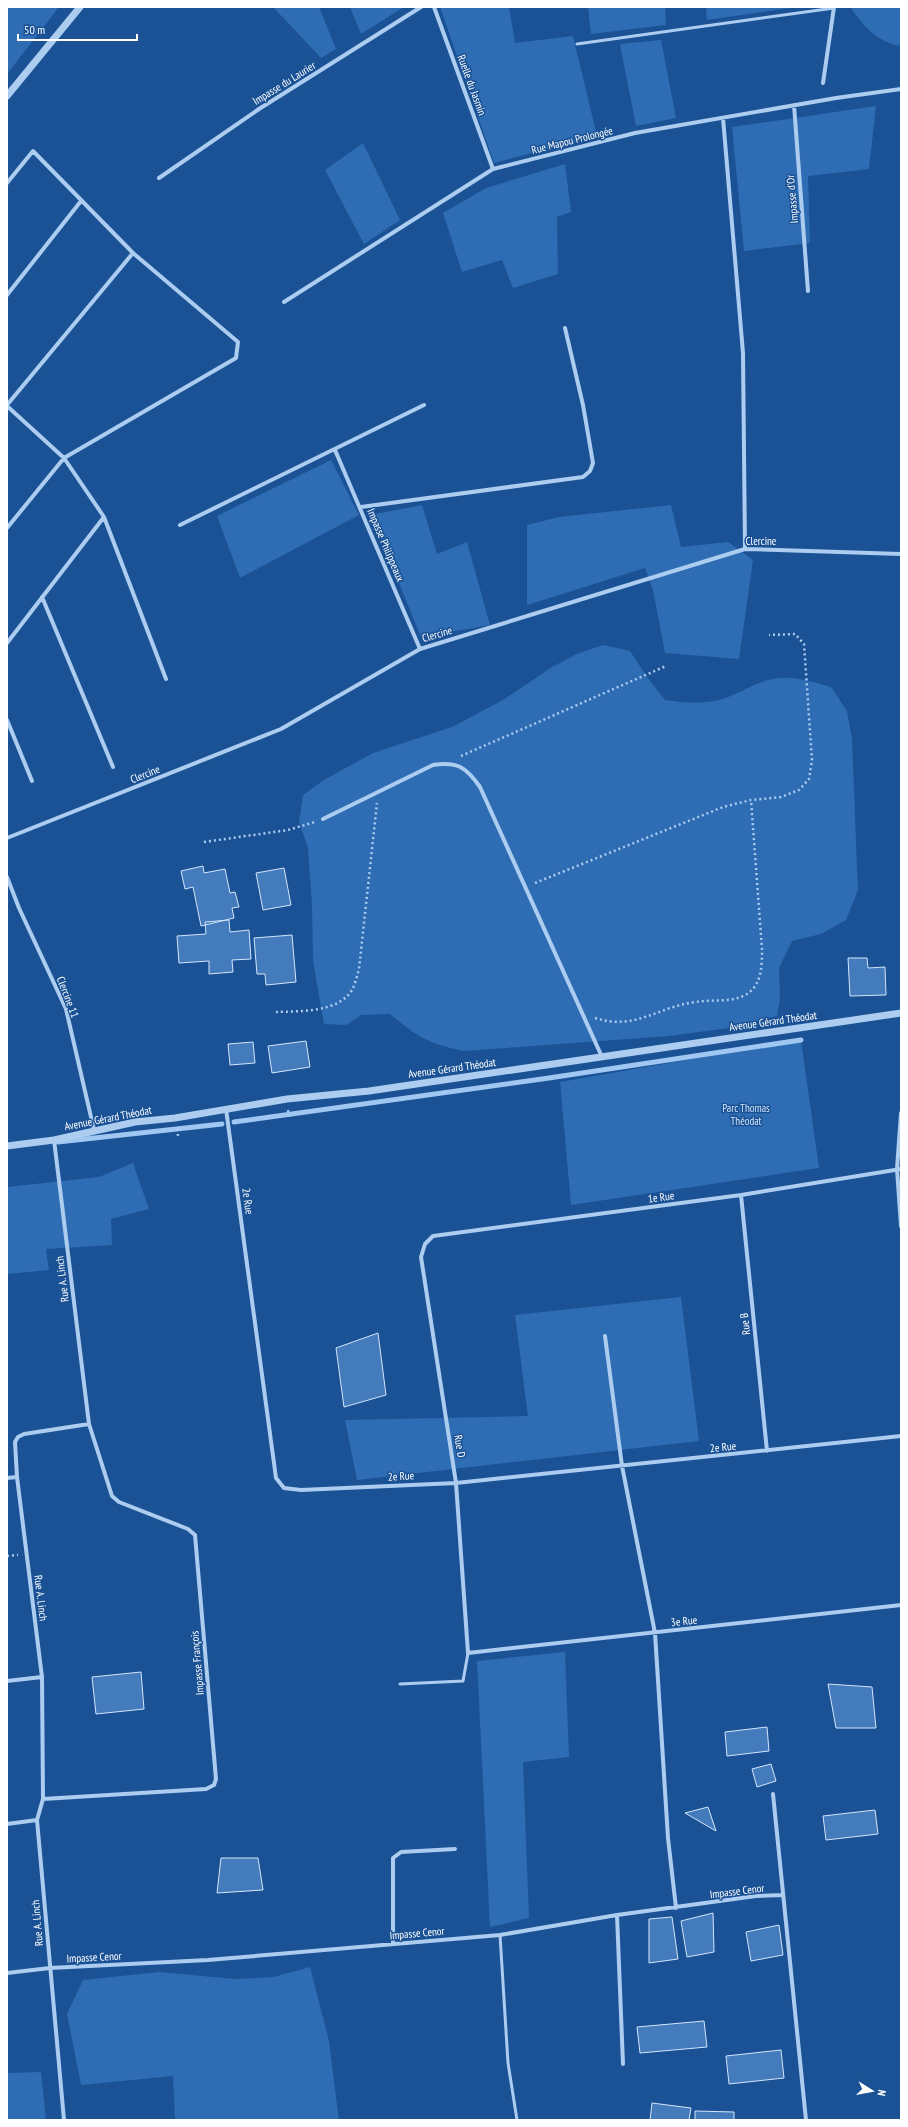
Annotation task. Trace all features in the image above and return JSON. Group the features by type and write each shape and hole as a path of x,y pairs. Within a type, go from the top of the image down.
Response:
{"street":[{"path":"7,96 80,7"},
{"name":"Impasse du Laurier","path":"159,178 259,110 421,7"},
{"name":"Ruelle du Jasmin","path":"434,7 493,169"},
{"path":"824,83 834,7"},
{"name":"Rue Mapou Prolongée","path":"284,302 493,169 635,133 794,105 901,89"},
{"name":"Impasse d'Or","path":"794,105 808,291"},
{"path":"723,118 743,353 745,549"},
{"path":"7,183 33,151 133,253 238,342 236,358 64,458 7,528"},
{"path":"7,295 81,201"},
{"path":"133,253 7,405 64,458 104,517 166,679"},
{"path":"361,507 583,477 590,471 593,464 585,419 565,328"},
{"path":"180,525 424,405"},
{"name":"Impasse Philippeaux","path":"335,450 361,507 420,649"},
{"path":"7,643 104,517"},
{"name":"Clercine","path":"7,838 281,729 420,649 745,549 901,554"},
{"path":"42,597 113,767"},
{"path":"7,720 32,781"},
{"path":"323,819 433,765 447,763 460,766 471,774 480,787 602,1057"},
{"name":"Clercine 11","path":"7,877 19,908 66,1009 94,1130"},
{"name":"Avenue Gérard Théodat","path":"7,1146 54,1141 94,1130 135,1122 175,1118 287,1099 369,1091 901,1012"},
{"name":"2e Rue","path":"226,1110 276,1478 284,1488 301,1490 456,1482 901,1436"},
{"path":"901,1112 899,1169 901,1226"},
{"name":"Rue A. Linch","path":"54,1141 89,1424 24,1434 18,1437 15,1442 17,1477 42,1677 43,1799 37,1820 64,2120"},
{"name":"1e Rue","path":"425,1244 433,1236 741,1195 899,1169"},
{"name":"Rue B","path":"741,1195 766,1451"},
{"name":"Rue D","path":"425,1244 421,1257 456,1482 468,1653"},
{"path":"605,1336 622,1466 655,1633 668,1838 676,1908"},
{"name":"Impasse François","path":"43,1799 206,1789 214,1785 216,1779 195,1535 188,1529 119,1502 112,1496 89,1424"},
{"path":"7,1478 17,1477"},
{"name":"3e Rue","path":"468,1653 901,1605"},
{"path":"7,1681 42,1677"},
{"path":"773,1794 806,2120"},
{"path":"7,1824 37,1820"},
{"path":"393,1944 393,1858 401,1852 455,1849"},
{"name":"Impasse Cenor","path":"7,1973 50,1968 208,1960 500,1935 617,1915 756,1896 783,1895"},
{"path":"617,1915 623,2064"}],"lane":[{"path":"577,44 834,7"},
{"path":"400,1684 464,1681 468,1653"},
{"path":"500,1935 508,2063 517,2120"}],"path":[{"path":"525,887 723,807 751,800 781,797 799,790 809,779 812,760 804,644 795,634 769,635"},
{"path":"447,763 666,666"},
{"path":"276,1012 315,1009 336,1004 351,991 359,969 362,954 378,791"},
{"path":"581,1010 596,1018 611,1022 629,1021 650,1017 677,1006 696,1002 734,999 748,993 758,982 762,965 762,949 751,800"},
{"path":"204,842 288,830 323,819"}],"green space":[{"path":"7,7 59,7 7,74"},
{"path":"273,7 319,7 336,49 321,58"},
{"path":"350,7 404,7 361,34"},
{"path":"440,7 509,7 515,43 573,36 597,136 494,163"},
{"path":"588,7 665,7 666,25 591,34"},
{"path":"706,7 797,7 707,20"},
{"path":"850,7 901,7 901,46 884,41 871,32 860,21"},
{"path":"661,40 676,118 636,126 620,44"},
{"path":"876,106 869,169 808,176 810,243 744,251 732,127"},
{"path":"363,143 400,220 364,244 325,170"},
{"path":"565,164 571,212 557,217 558,274 513,288 502,260 462,272 443,213 486,188"},
{"path":"331,460 359,515 240,578 217,516"},
{"path":"422,505 437,554 467,542 490,625 421,637 371,515"},
{"path":"671,505 681,547 728,542 753,560 739,659 665,653 653,590 645,568 527,605 527,525 559,517"},
{"path":"603,645 630,651 647,677 665,700 692,703 719,700 766,681 788,678 831,687 847,711 852,739 858,890 846,920 821,934 792,941 779,968 780,998 777,1016 729,1028 669,1036 464,1051 441,1046 416,1034 390,1014 361,1015 346,1025 324,1024 313,961 312,906 308,848 299,822 303,795 324,780 373,753 452,727 503,700 552,667 577,654"},
{"name":"Parc Thomas Théodat","path":"801,1040 819,1168 571,1205 560,1082"},
{"path":"133,1163 149,1209 111,1219 112,1245 46,1249 49,1270 7,1274 7,1187 99,1177"},
{"path":"681,1297 699,1441 357,1480 345,1420 528,1416 515,1315"},
{"path":"565,1652 569,1757 523,1762 529,1918 490,1927 477,1661"},
{"path":"310,1967 329,2041 339,2120 175,2120 173,2076 81,2085 67,2014 83,1980 159,1972 235,1979 274,1977"},
{"path":"41,2072 46,2120 7,2120 7,2073"}],"building":[{"path":"203,866 204,873 225,869 230,893 235,892 239,907 232,908 234,918 201,926 193,887 185,889 181,871"},
{"path":"284,868 291,905 263,910 256,873"},
{"path":"229,920 230,932 249,930 251,959 232,960 233,972 209,974 209,961 179,963 177,936 206,934 205,922"},
{"path":"292,935 296,982 266,985 265,974 257,974 254,938"},
{"path":"848,958 867,958 868,968 885,967 886,995 850,996"},
{"path":"306,1041 310,1067 272,1073 268,1046"},
{"path":"253,1042 255,1063 230,1065 228,1044"},
{"path":"378,1333 386,1395 344,1407 336,1348"},
{"path":"141,1672 144,1709 96,1714 92,1677"},
{"path":"828,1684 872,1687 876,1728 836,1728"},
{"path":"767,1727 769,1751 727,1756 725,1732"},
{"path":"771,1764 776,1781 757,1787 752,1769"},
{"path":"708,1807 716,1831 685,1813"},
{"path":"875,1810 878,1834 826,1840 823,1816"},
{"path":"221,1858 258,1858 263,1890 217,1893"},
{"path":"713,1913 714,1952 687,1957 681,1921"},
{"path":"672,1917 678,1959 649,1963 649,1919"},
{"path":"779,1925 783,1955 751,1961 746,1932"},
{"path":"704,2021 707,2047 640,2053 637,2027"},
{"path":"781,2050 784,2078 729,2084 726,2056"},
{"path":"652,2103 691,2108 689,2120 650,2120"},
{"path":"695,2111 734,2112 734,2120 695,2120"}],"waterway":[{"path":"234,1122 549,1078 801,1040"},
{"path":"58,1142 222,1124"}]}
